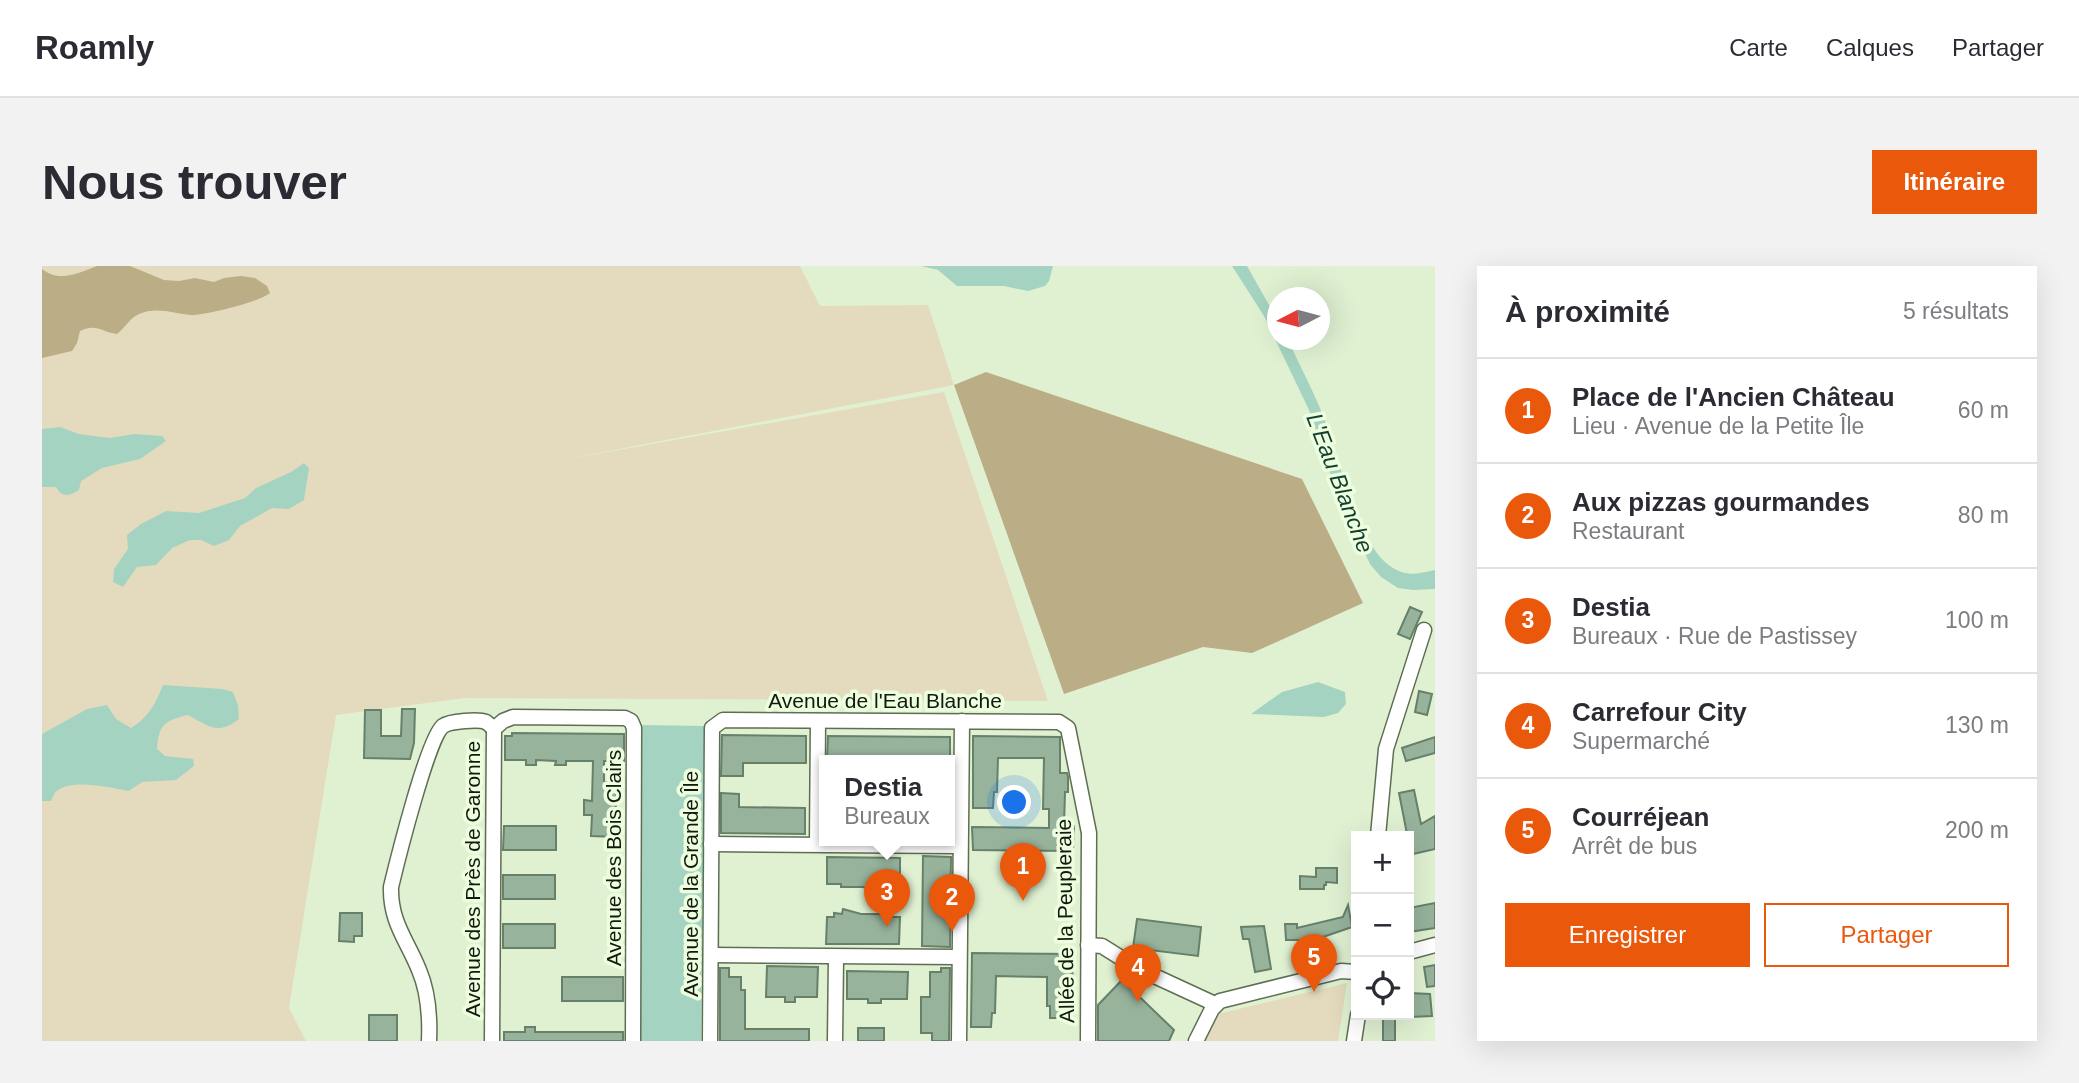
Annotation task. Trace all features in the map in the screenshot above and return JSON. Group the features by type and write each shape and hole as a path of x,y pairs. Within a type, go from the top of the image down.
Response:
{"street":[{"path":"1378,831 1386,749 1424,630"},
{"name":"Avenue des Bois Clairs","path":"429,1041 427,1003 420,972 395,920 391,887 436,734 443,725 453,722 484,721 498,725 513,717 625,718 631,721 634,728 633,1041"},
{"name":"Avenue de l'Eau Blanche","path":"712,728 723,720 1059,722"},
{"path":"711,844 817,844 818,721"},
{"path":"959,1041 962,721"},
{"name":"Allée de la Peupleraie","path":"1059,722 1068,728 1089,833 1088,1041"},
{"name":"Avenue des Près de Garonne","path":"492,1041 498,725"},
{"name":"Avenue de la Grande Île","path":"710,1041 712,728"},
{"path":"955,846 960,846"},
{"path":"1088,945 1102,946 1138,968 1215,1004"},
{"path":"1414,951 1435,945"},
{"path":"710,955 960,957"},
{"path":"835,1041 836,957"},
{"path":"1196,1041 1215,1004 1226,999 1341,971 1351,972"},
{"path":"1354,1041 1357,1020"}],"shaded area":[{"path":"42,266 800,266 820,306 928,305 954,385 562,460 944,392 1048,701 465,698 336,715 289,1008 306,1041 42,1041"},
{"path":"97,266 130,266 164,280 195,278 214,282 241,276 255,278 267,286 270,293 244,304 199,314 148,311 138,314 117,334 95,328 80,331 72,351 42,358 42,269 62,276"},
{"path":"986,372 1302,479 1363,603 1252,653 1203,647 1064,694 954,385"},
{"path":"1347,983 1338,1041 1205,1041 1218,1014"}],"water":[{"path":"921,266 1053,266 1045,286 1028,291 1004,286 957,286 938,270"},
{"path":"1232,266 1247,266 1267,301 1267,322"},
{"name":"L'Eau Blanche","path":"1280,350 1293,350 1320,408 1356,514 1374,549 1385,562 1397,570 1414,574 1435,570 1435,589 1398,588 1381,577 1370,564 1337,494 1309,410"},
{"path":"60,427 79,434 110,438 134,434 162,436 166,441 140,459 102,468 81,481 79,490 66,495 56,487 42,487 42,429"},
{"path":"304,463 309,468 304,500 289,509 272,508 240,526 229,540 214,546 201,540 190,540 172,548 156,565 137,567 123,587 113,582 114,569 128,549 127,535 141,524 166,511 199,513 245,498 256,488"},
{"path":"1318,682 1345,692 1346,704 1338,713 1324,717 1251,714 1282,692"},
{"path":"163,685 233,692 239,719 219,728 208,726 188,715 164,725 159,734 157,749 165,756 193,759 194,766 176,780 142,782 129,791 72,785 57,791 51,801 42,801 42,734 87,709 107,705 116,719 131,728 151,710"},
{"path":"641,725 705,726 701,1041 639,1041"}],"building":[{"path":"1410,607 1422,612 1410,639 1398,634"},
{"path":"1419,691 1432,694 1427,715 1415,712"},
{"path":"402,709 415,709 414,743 410,759 364,758 365,710 381,710 381,736 401,736"},
{"path":"512,733 624,734 624,761 604,761 604,782 616,782 616,837 591,836 592,815 584,815 584,800 592,801 593,761 566,761 566,765 555,765 556,761 536,760 536,765 526,765 526,760 505,760 505,736 512,736"},
{"path":"722,735 806,736 806,763 743,763 743,776 721,776"},
{"path":"828,736 950,737 950,755 827,755"},
{"path":"973,736 1060,737 1060,773 1067,773 1068,777 1064,826 1074,826 1073,851 973,850 972,827 1049,828 1049,809 1043,809 1044,758 998,758 997,792 994,792 993,808 973,808"},
{"path":"1435,737 1435,753 1406,761 1402,748"},
{"path":"1414,790 1421,824 1435,816 1435,849 1414,854 1414,831 1406,831 1399,793"},
{"path":"721,793 739,794 739,807 805,808 805,834 721,833"},
{"path":"504,826 556,826 556,850 503,850"},
{"path":"923,856 951,857 950,947 922,946"},
{"path":"827,857 900,858 900,885 885,888 883,893 863,887 827,884"},
{"path":"1316,868 1337,868 1337,883 1326,882 1324,889 1300,889 1300,876 1316,877"},
{"path":"503,875 555,875 555,899 503,899"},
{"path":"1435,903 1435,928 1414,931 1414,907"},
{"path":"1348,905 1351,927 1320,938 1326,964 1312,968 1309,953 1303,954 1299,940 1286,940 1285,924 1297,924 1297,928 1343,917"},
{"path":"843,909 861,914 891,914 891,917 900,917 899,944 826,944 827,917 834,917 834,913 842,914"},
{"path":"340,913 362,913 362,936 354,936 354,942 339,941"},
{"path":"1137,919 1201,927 1198,956 1133,948"},
{"path":"503,924 555,924 555,948 503,948"},
{"path":"1264,926 1271,969 1255,972 1249,939 1243,939 1241,927"},
{"path":"972,953 1073,954 1071,1018 1050,1018 1050,1006 1047,1006 1047,977 996,976 995,1013 992,1013 991,1027 971,1027"},
{"path":"1435,965 1435,986 1427,987 1424,967"},
{"path":"767,966 818,967 817,997 795,997 795,1002 785,1002 785,997 766,997"},
{"path":"720,968 729,968 729,977 741,977 741,990 745,990 745,1029 809,1029 809,1041 720,1041"},
{"path":"941,968 950,968 949,1041 932,1041 932,1033 921,1033 921,997 930,997 930,972 941,972"},
{"path":"847,971 908,972 907,999 881,999 881,1003 868,1003 868,999 847,999"},
{"path":"562,977 623,977 623,1001 562,1001"},
{"path":"1122,980 1174,1030 1169,1041 1098,1041 1098,1005"},
{"path":"1414,993 1430,994 1432,1016 1414,1017"},
{"path":"369,1015 397,1015 397,1041 369,1041"},
{"path":"1383,1020 1395,1020 1395,1041 1383,1041"},
{"path":"525,1027 535,1027 535,1032 623,1032 623,1041 504,1041 504,1032 525,1032"},
{"path":"858,1028 884,1028 884,1041 858,1041"}],"place":[{"name":"Place de l'Ancien Château","path":"1023,901"},
{"name":"Destia","path":"887,927"},
{"name":"Aux pizzas gourmandes","path":"952,932"},
{"name":"Courréjean","path":"1314,992"},
{"name":"Carrefour City","path":"1138,1002"}]}
